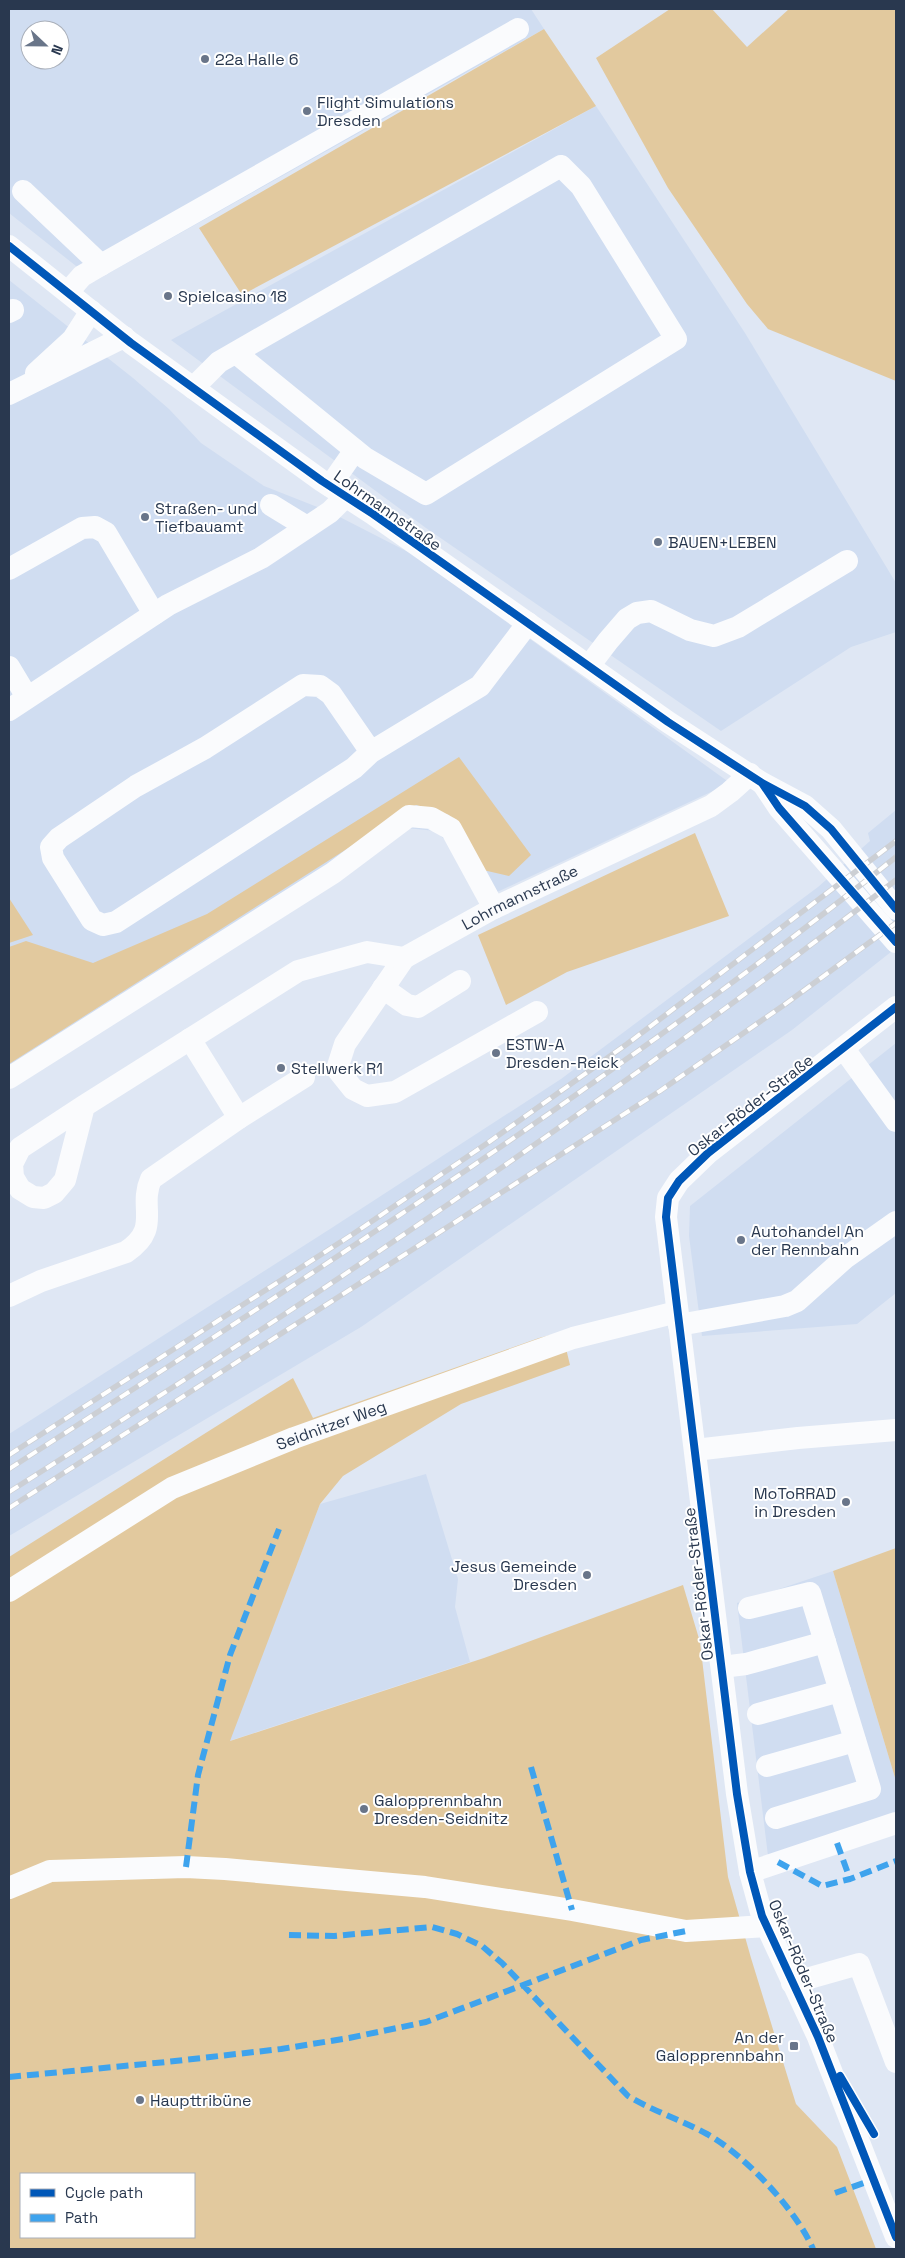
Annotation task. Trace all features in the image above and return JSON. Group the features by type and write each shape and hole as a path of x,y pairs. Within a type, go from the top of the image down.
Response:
{"street":[{"path":"68,292 82,276 518,29"},
{"path":"193,388 219,362 561,166 581,186 676,339 426,494 365,458 236,353"},
{"path":"23,192 101,265"},
{"name":"Lohrmannstraße","path":"9,246 124,337 338,491 528,622 668,722 756,778 805,806 831,830 896,909"},
{"path":"16,390 73,339 91,310"},
{"path":"16,390 124,337"},
{"path":"9,710 168,605 261,558 330,512 355,450"},
{"path":"271,505 308,527"},
{"path":"9,569 82,528 95,527 106,532 154,614"},
{"path":"589,666 608,641 628,620 638,613 651,611 690,630 714,636 738,627 847,561"},
{"path":"371,752 331,694 320,686 303,685 206,748 136,786 59,838 51,847 53,858 92,920 103,926 116,922 354,768 371,752 480,686 528,622"},
{"path":"9,667 27,697"},
{"name":"Lohrmannstraße","path":"537,1012 395,1092 367,1096 353,1089 337,1069 345,1044 404,958 494,908 711,806 730,792 756,778"},
{"name":"Lohrmannstraße","path":"756,778 779,808 896,942"},
{"path":"9,1078 333,873 409,816 431,818 451,829 494,908"},
{"path":"84,1106 298,971 367,952 404,958"},
{"path":"383,988 407,1005 418,1007 460,981"},
{"name":"Oskar-Röder-Straße","path":"896,1007 708,1153 679,1181 668,1198 666,1217 737,1794 750,1872 766,1926 821,2045 896,2237"},
{"path":"190,1038 239,1118"},
{"path":"844,1049 896,1121"},
{"path":"9,1296 41,1281 126,1252 140,1240 147,1223 147,1192 151,1179 239,1118 304,1077"},
{"name":"Seidnitzer Weg","path":"9,1590 172,1488 294,1438 573,1338 678,1319 785,1306 797,1301 845,1258 896,1222"},
{"path":"696,1450 896,1430"},
{"path":"750,1608 810,1593 870,1788 776,1818"},
{"path":"722,1667 746,1664 825,1642"},
{"path":"758,1714 840,1691"},
{"path":"767,1766 855,1741"},
{"path":"750,1872 896,1823"},
{"path":"9,1888 50,1872 196,1867 426,1887 572,1910 686,1931 766,1926"},
{"path":"792,1983 860,1964 896,2062"}],"shaded area":[{"path":"9,9 531,9 544,29 95,281 9,213"},
{"path":"670,9 712,9 747,47 789,9 896,9 896,381 768,329 747,304 668,188 596,58"},
{"path":"544,29 596,106 242,295 199,228"},
{"path":"596,106 745,333 896,583 896,632 851,647 721,731 426,528 171,340"},
{"path":"9,280 133,378 169,409 201,443 264,486 330,512 412,554 730,783 478,901 452,847 436,831 406,828 9,1085"},
{"path":"459,757 531,855 509,876 483,870 449,815 416,805 9,1064 9,947 26,941 93,963 207,914"},
{"path":"896,810 896,948 792,1030 361,1327 9,1536 9,1434 561,1079 818,887 870,841 868,833"},
{"path":"695,833 729,916 567,972 506,1005 478,935"},
{"path":"9,898 33,935 9,943"},
{"path":"896,1043 896,1293 857,1324 702,1336 689,1236 690,1206"},
{"name":"Galopprennbahn Dresden-Seidnitz","path":"562,1332 570,1365 461,1404 343,1476 320,1504 230,1741 484,1658 683,1585 700,1642 728,1877 751,1958 796,2104 837,2147 876,2249 9,2249 9,1557 293,1378 313,1418 539,1338"},
{"path":"426,1474 458,1579 455,1607 470,1662 229,1741 320,1504"},
{"path":"896,1548 896,1781 833,1571"},
{"path":"833,1571 896,1781 896,1817 768,1856 737,1603"}],"railway":[{"path":"9,1455 353,1234 489,1142 627,1044 896,841"},
{"path":"9,1469 348,1249 571,1098 790,940 896,857"},
{"path":"9,1492 236,1346 460,1196 680,1041 789,962 896,880"},
{"path":"9,1508 660,1091 784,1005 896,923"}],"marked path":[{"path":"186,1867 198,1775 230,1655 279,1529"},
{"path":"531,1767 572,1910"},
{"path":"837,1843 850,1879"},
{"path":"778,1862 822,1886 850,1879 896,1861"},
{"path":"289,1935 334,1936 432,1927 457,1934 482,1946 502,1963 628,2096 707,2134 737,2155 782,2201 795,2218 813,2249"},
{"path":"9,2077 281,2049 349,2038 426,2022 641,1940 686,1931"},
{"path":"835,2193 875,2179"}],"cycle path":[{"path":"9,246 131,343 322,481 373,514 668,722 762,783 805,806 831,829 896,909"},
{"path":"762,783 779,808 896,942"},
{"path":"896,1007 708,1153 679,1181 668,1198 666,1217 737,1794 750,1872 762,1916 818,2037 896,2237"},
{"path":"840,2076 874,2134"}],"place":[{"name":"22a Halle 6","path":"205,59"},
{"name":"Flight Simulations Dresden","path":"307,111"},
{"name":"Spielcasino 18","path":"168,296"},
{"name":"Straßen- und Tiefbauamt","path":"145,517"},
{"name":"BAUEN+LEBEN","path":"658,542"},
{"name":"ESTW-A Dresden-Reick","path":"496,1053"},
{"name":"Stellwerk R1","path":"281,1068"},
{"name":"Autohandel An der Rennbahn","path":"741,1240"},
{"name":"MoToRRAD in Dresden","path":"846,1502"},
{"name":"Jesus Gemeinde Dresden","path":"587,1575"},
{"name":"Galopprennbahn Dresden-Seidnitz","path":"364,1809"},
{"name":"An der Galopprennbahn","path":"794,2046"},
{"name":"Haupttribüne","path":"140,2100"}]}
